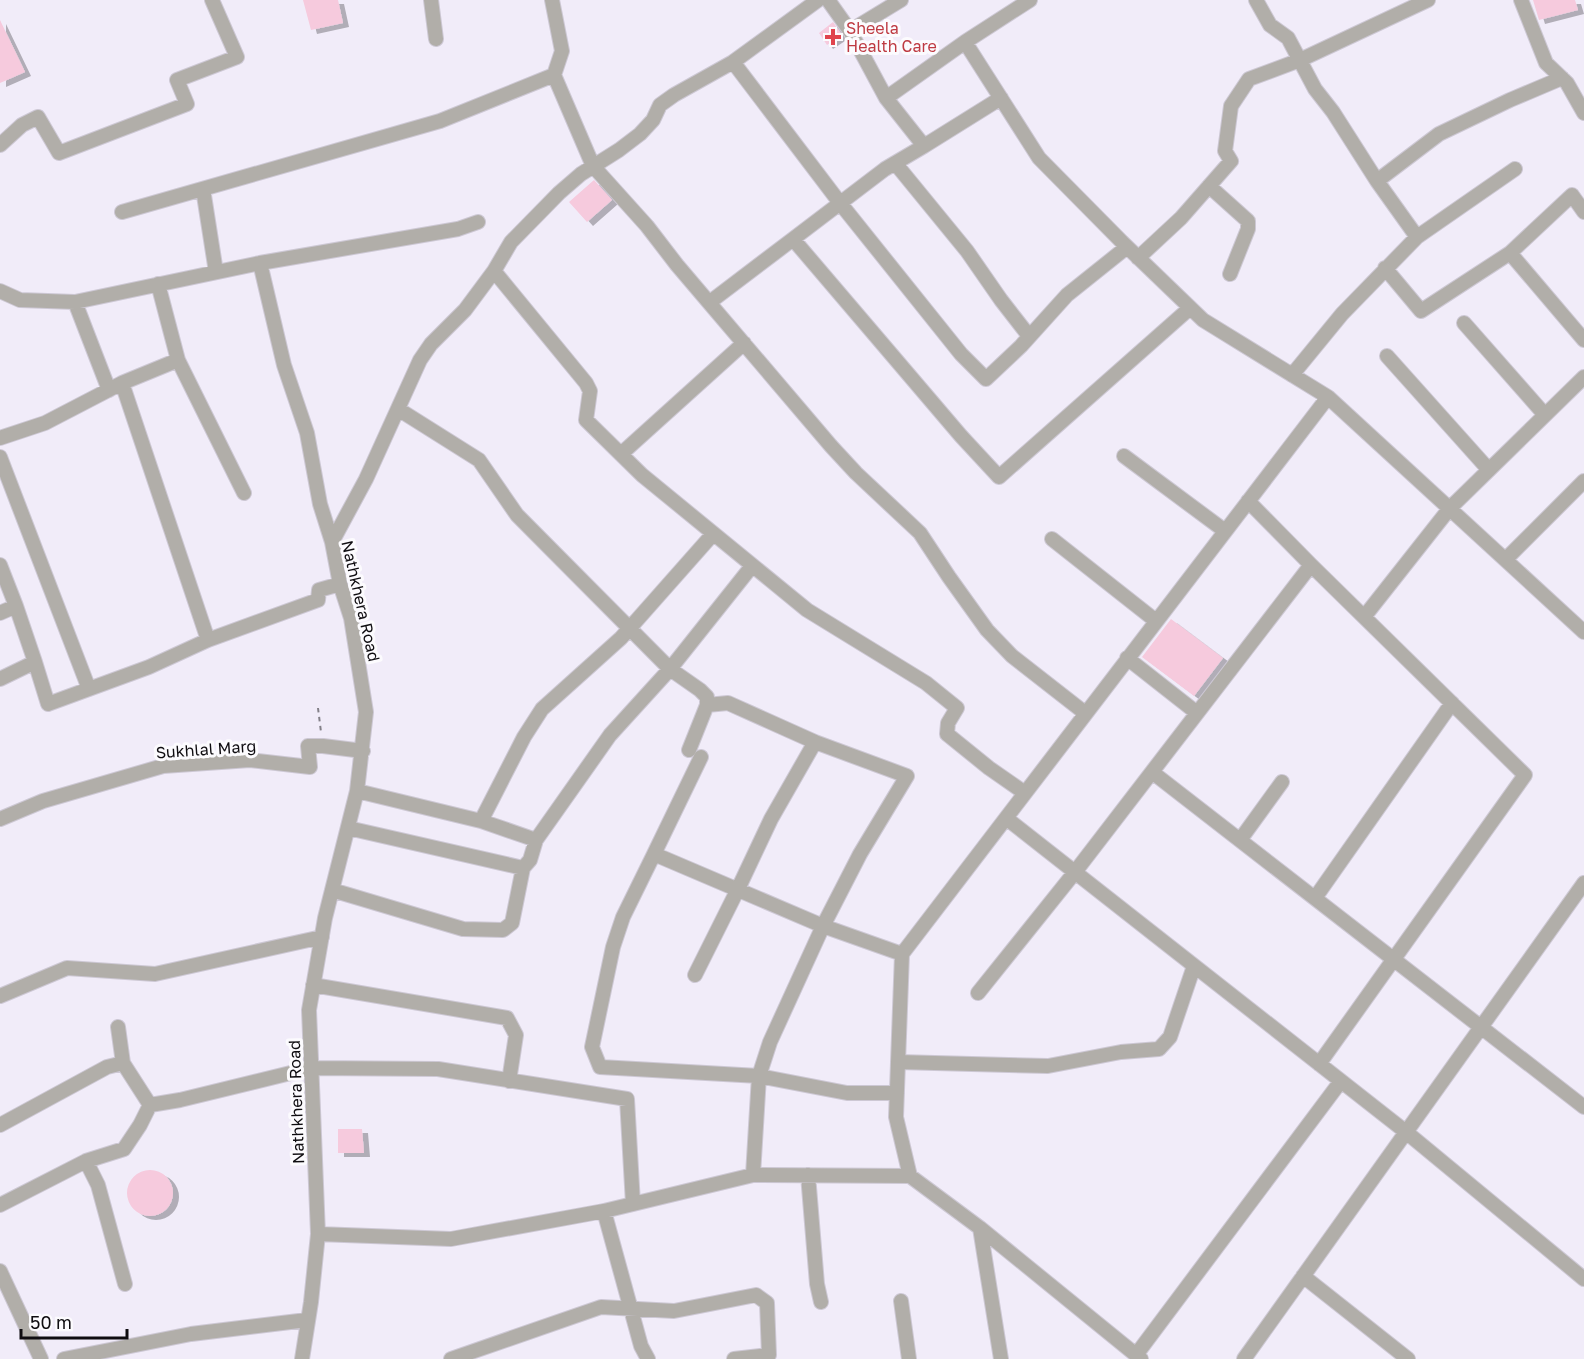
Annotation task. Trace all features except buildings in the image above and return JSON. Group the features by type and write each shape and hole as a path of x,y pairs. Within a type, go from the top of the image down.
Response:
{"street":[{"path":"0,145 22,125 38,117 59,153 187,104 177,80 237,57 212,0"},
{"path":"431,0 436,39"},
{"path":"552,0 562,51 554,75 593,165 831,446 856,473 920,533 987,630 1012,656 1085,713"},
{"path":"332,542 366,479 420,360 431,344 465,310 494,271 511,242 559,193 593,165 640,134 653,120 660,105 733,62 818,0"},
{"path":"828,0 850,31 886,98 924,146"},
{"path":"850,31 901,0"},
{"path":"886,98 965,42 1030,0"},
{"path":"1256,0 1270,25 1288,38 1315,89 1417,237"},
{"path":"1138,258 1181,218 1231,161 1225,151 1231,106 1249,79 1300,60 1410,4 1428,0"},
{"path":"1521,0 1546,63 1567,82 1584,113"},
{"path":"965,42 1039,158 1190,308 1203,320 1328,398 1584,632"},
{"path":"733,62 840,203 961,354 986,379 1067,295 1127,247"},
{"path":"122,212 441,121 554,75"},
{"path":"1377,181 1439,134 1562,78"},
{"path":"710,302 895,163 1001,98"},
{"path":"895,163 967,251 1029,336"},
{"path":"1292,375 1342,314 1417,237 1515,169"},
{"path":"1209,186 1248,221 1248,229 1230,274"},
{"path":"203,189 216,272"},
{"path":"1385,268 1421,311 1510,253 1572,195 1584,212"},
{"path":"0,291 20,300 75,302 260,263 458,229 478,222"},
{"path":"793,239 961,436 999,477 1190,308"},
{"path":"1510,253 1584,340"},
{"name":"Nathkhera Road","path":"260,263 284,365 307,433 320,504 351,618 366,712 357,791 332,890 309,1010 318,1234 302,1359"},
{"path":"494,271 586,383 590,391 586,420 642,475 807,610 926,683 957,708 948,723 947,734 1025,794"},
{"path":"159,284 178,360 244,493"},
{"path":"75,302 109,390"},
{"path":"1464,323 1545,415"},
{"path":"621,454 744,343"},
{"path":"1387,356 1489,470"},
{"path":"0,438 45,423 122,383 178,360"},
{"path":"1364,617 1450,508 1584,377"},
{"path":"122,383 208,640"},
{"path":"910,1176 896,1117 902,954 1328,398"},
{"path":"398,409 479,460 517,514 670,669 707,697 695,754 654,854 623,917 613,947 592,1047 600,1067 759,1076 846,1093 897,1093"},
{"path":"1124,456 1225,531"},
{"path":"0,457 89,689"},
{"path":"1506,559 1584,481"},
{"path":"1248,501 1311,566 1525,775 1319,1064"},
{"path":"480,821 524,737 542,710 621,638 629,626 713,534"},
{"path":"1052,539 1156,621"},
{"path":"0,565 48,704 149,667 208,640 318,600 319,590 340,584"},
{"path":"332,890 463,929 503,930 512,923 523,867 530,860 536,840 610,735 670,669 752,566"},
{"path":"978,993 1075,872 1311,566"},
{"path":"0,613 16,606"},
{"path":"1127,658 1197,713"},
{"path":"0,679 35,662"},
{"path":"1315,898 1452,703"},
{"path":"707,705 728,704 815,742 907,776 860,854 823,926 770,1042 759,1076 753,1175"},
{"path":"695,975 771,819 815,742"},
{"name":"Sukhlal Marg","path":"0,819 43,801 162,766 250,760 310,766 308,746 323,746"},
{"path":"323,746 363,751"},
{"path":"1152,772 1482,1027 1582,1100"},
{"path":"1240,840 1282,782"},
{"path":"357,791 480,821 536,840"},
{"path":"1006,818 1406,1132 1584,1280"},
{"path":"348,828 523,867"},
{"path":"654,854 823,926 902,954"},
{"path":"1244,1359 1584,883"},
{"path":"0,996 66,968 155,974 322,937"},
{"path":"898,1062 1048,1066 1122,1052 1159,1049 1170,1037 1194,966"},
{"path":"313,985 507,1017 516,1035 509,1081"},
{"path":"118,1027 123,1062 150,1105"},
{"path":"0,1125 107,1067 123,1062"},
{"path":"150,1105 180,1100 311,1068 438,1070 627,1099 633,1204"},
{"path":"318,1234 451,1239 604,1211 753,1175 910,1176 980,1228 1139,1357 1341,1081"},
{"path":"0,1205 86,1161 124,1149 150,1105"},
{"path":"86,1161 98,1185 125,1284"},
{"path":"808,1175 817,1284 821,1302"},
{"path":"604,1211 641,1347 648,1359"},
{"path":"980,1228 1001,1359"},
{"path":"0,1271 42,1359"},
{"path":"1303,1276 1402,1357"},
{"path":"451,1359 601,1307 674,1311 756,1295 767,1303 769,1355 734,1359"},
{"path":"901,1301 909,1359"},
{"path":"64,1359 84,1357 191,1334 307,1320"}],"path":[{"path":"318,708 323,746"}],"place":[{"name":"Sheela Health Care","path":"833,37"}]}
